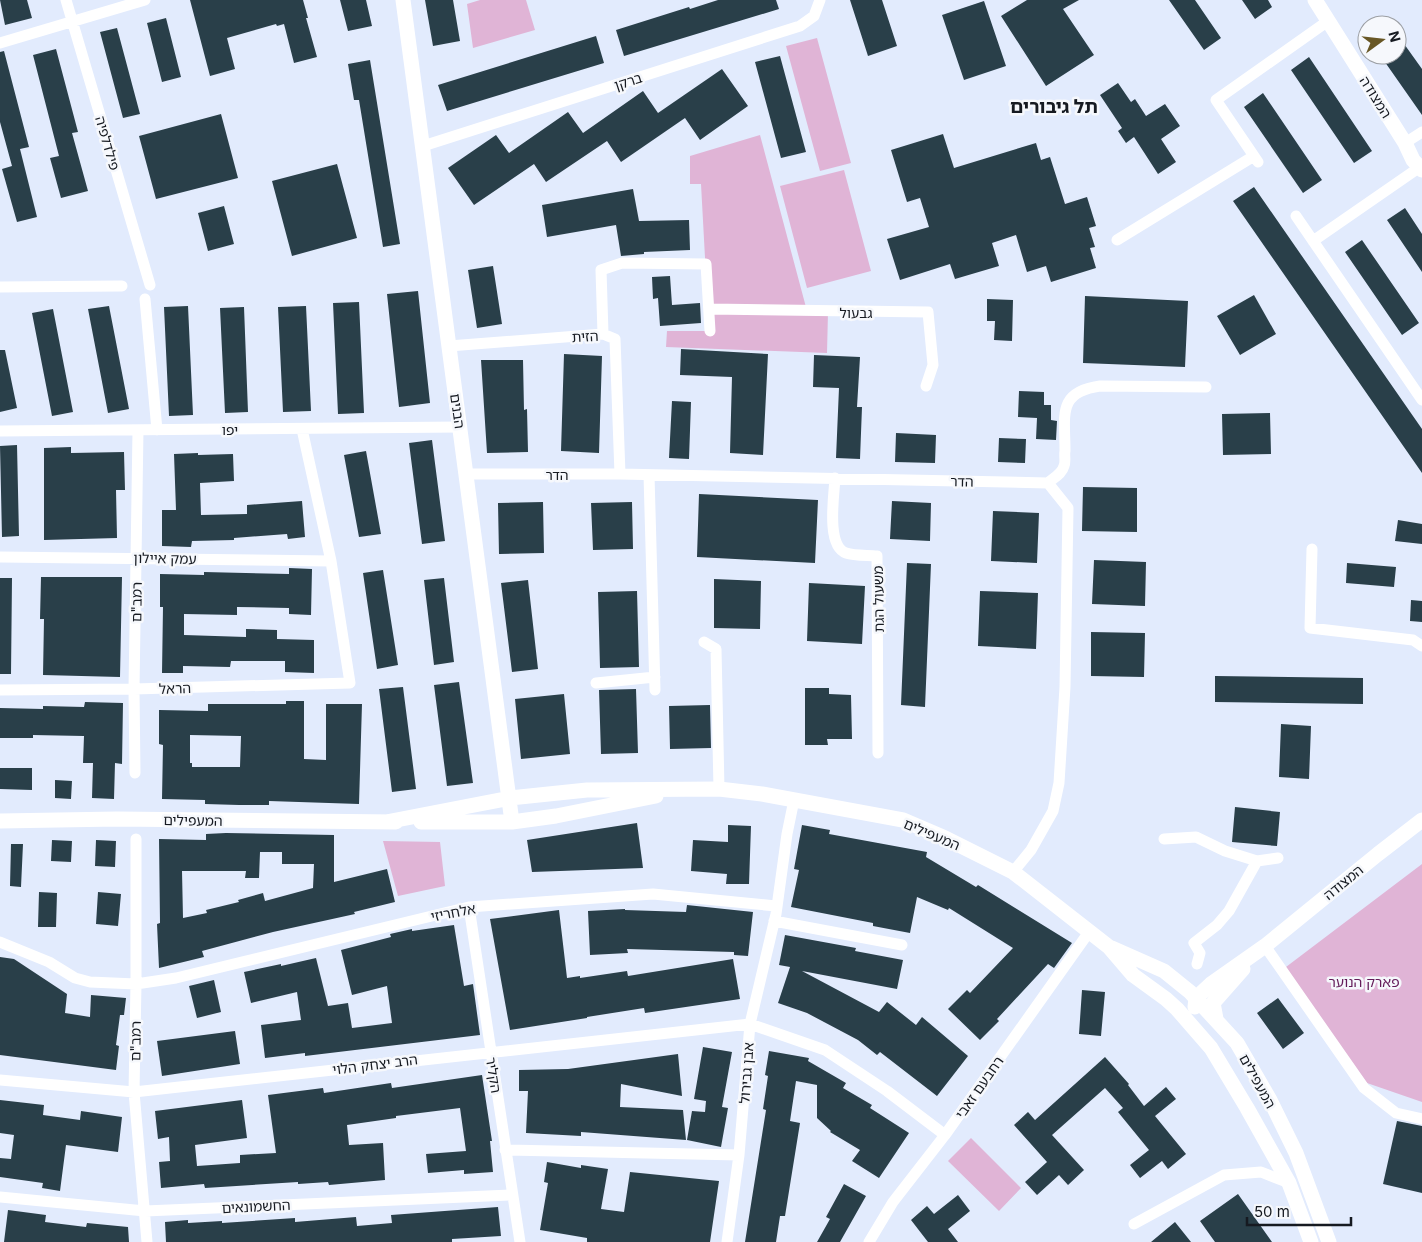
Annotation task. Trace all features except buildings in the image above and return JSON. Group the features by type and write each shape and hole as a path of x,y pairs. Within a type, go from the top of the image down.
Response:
{"street":[{"name":"פילדלפיה","path":"66,0 150,285"},
{"path":"0,44 145,0"},
{"name":"הבנים","path":"403,0 468,474 512,822"},
{"name":"ברקן","path":"423,146 800,26 814,16 820,0"},
{"name":"המצודה","path":"1314,0 1405,143 1411,146 1419,157 1421,168"},
{"path":"1116,240 1256,159 1216,100 1328,20"},
{"path":"1405,143 1422,132"},
{"path":"1316,246 1421,168"},
{"path":"1296,216 1421,397"},
{"path":"603,334 601,270 622,263 706,264 710,331"},
{"path":"0,287 122,286"},
{"path":"145,299 157,430"},
{"name":"גבעול","path":"709,309 795,312 928,312 933,365 926,386"},
{"name":"הזית","path":"449,346 603,334 615,338 620,474"},
{"path":"1013,872 1031,850 1052,811 1059,783 1065,687 1068,508 1048,483 1059,474 1064,466 1068,402 1075,393 1087,388 1100,386 1206,387"},
{"name":"יפו","path":"0,431 461,427"},
{"path":"302,428 331,561"},
{"name":"רמב\"ם","path":"135,774 134,689 138,430"},
{"name":"הדר","path":"468,474 649,474 1048,483"},
{"path":"649,474 655,690"},
{"name":"משעול הגת","path":"834,478 833,534 836,545 845,553 877,556 878,753"},
{"path":"1312,549 1310,628 1413,640 1422,646"},
{"name":"עמק איילון","path":"0,557 331,561"},
{"name":"הראל","path":"0,690 134,689 350,683 331,561"},
{"path":"704,642 716,649 719,789"},
{"path":"596,683 655,677"},
{"name":"המעפילים","path":"0,821 117,819 512,822 556,816 696,789"},
{"name":"המעפילים","path":"386,822 510,798 587,790 719,789 762,794 903,820 945,838 1013,872 1109,947 1133,975 1166,998 1196,1031 1211,1048 1289,1183 1311,1242"},
{"name":"אבן גבירול","path":"727,1242 740,1155 750,1024 774,921 794,800"},
{"name":"המצודה","path":"1196,998 1211,984 1265,946 1371,859 1422,820"},
{"path":"1164,839 1196,837 1225,851 1257,861 1278,858"},
{"name":"רמב\"ם","path":"136,840 134,1092 147,1242"},
{"path":"1197,964 1200,953 1194,943 1217,925 1229,911 1257,861"},
{"name":"אלחריזי","path":"0,942 49,962 75,978 90,982 136,984 176,978 469,907 653,894 776,906"},
{"name":"הקליר","path":"469,907 520,1242"},
{"path":"774,921 902,945"},
{"name":"רחבעם זאבי","path":"869,1242 893,1202 945,1135 1089,932"},
{"path":"1265,946 1364,1088 1396,1113 1422,1119"},
{"name":"המצודה","path":"1216,1019 1213,1004 1265,946"},
{"name":"המעפילים","path":"1109,947 1164,971 1196,998 1237,1043 1270,1100 1296,1153 1329,1242"},
{"path":"1196,998 1193,1015 1196,1031"},
{"path":"750,1024 825,1050 887,1091 945,1135"},
{"name":"הרב יצחק הלוי","path":"0,1080 134,1092 490,1051 750,1024"},
{"path":"505,1150 740,1155"},
{"path":"1134,1224 1224,1176 1261,1172 1289,1183"},
{"name":"החשמונאים","path":"0,1197 145,1211 512,1194"}],"green space":[{"path":"480,0 526,0 535,30 473,48 467,4"},
{"path":"817,38 851,163 820,171 786,46"},
{"path":"760,135 807,311 828,312 827,353 666,347 667,331 709,331 701,184 690,184 690,156"},
{"path":"844,170 871,271 807,288 780,186"},
{"path":"383,841 440,842 445,886 398,896"},
{"name":"פארק הנוער","path":"1422,864 1422,1102 1367,1083 1282,970"},
{"path":"971,1138 1021,1188 999,1211 948,1161"}],"district":[{"name":"תל גיבורים","path":"1054,106"}]}
